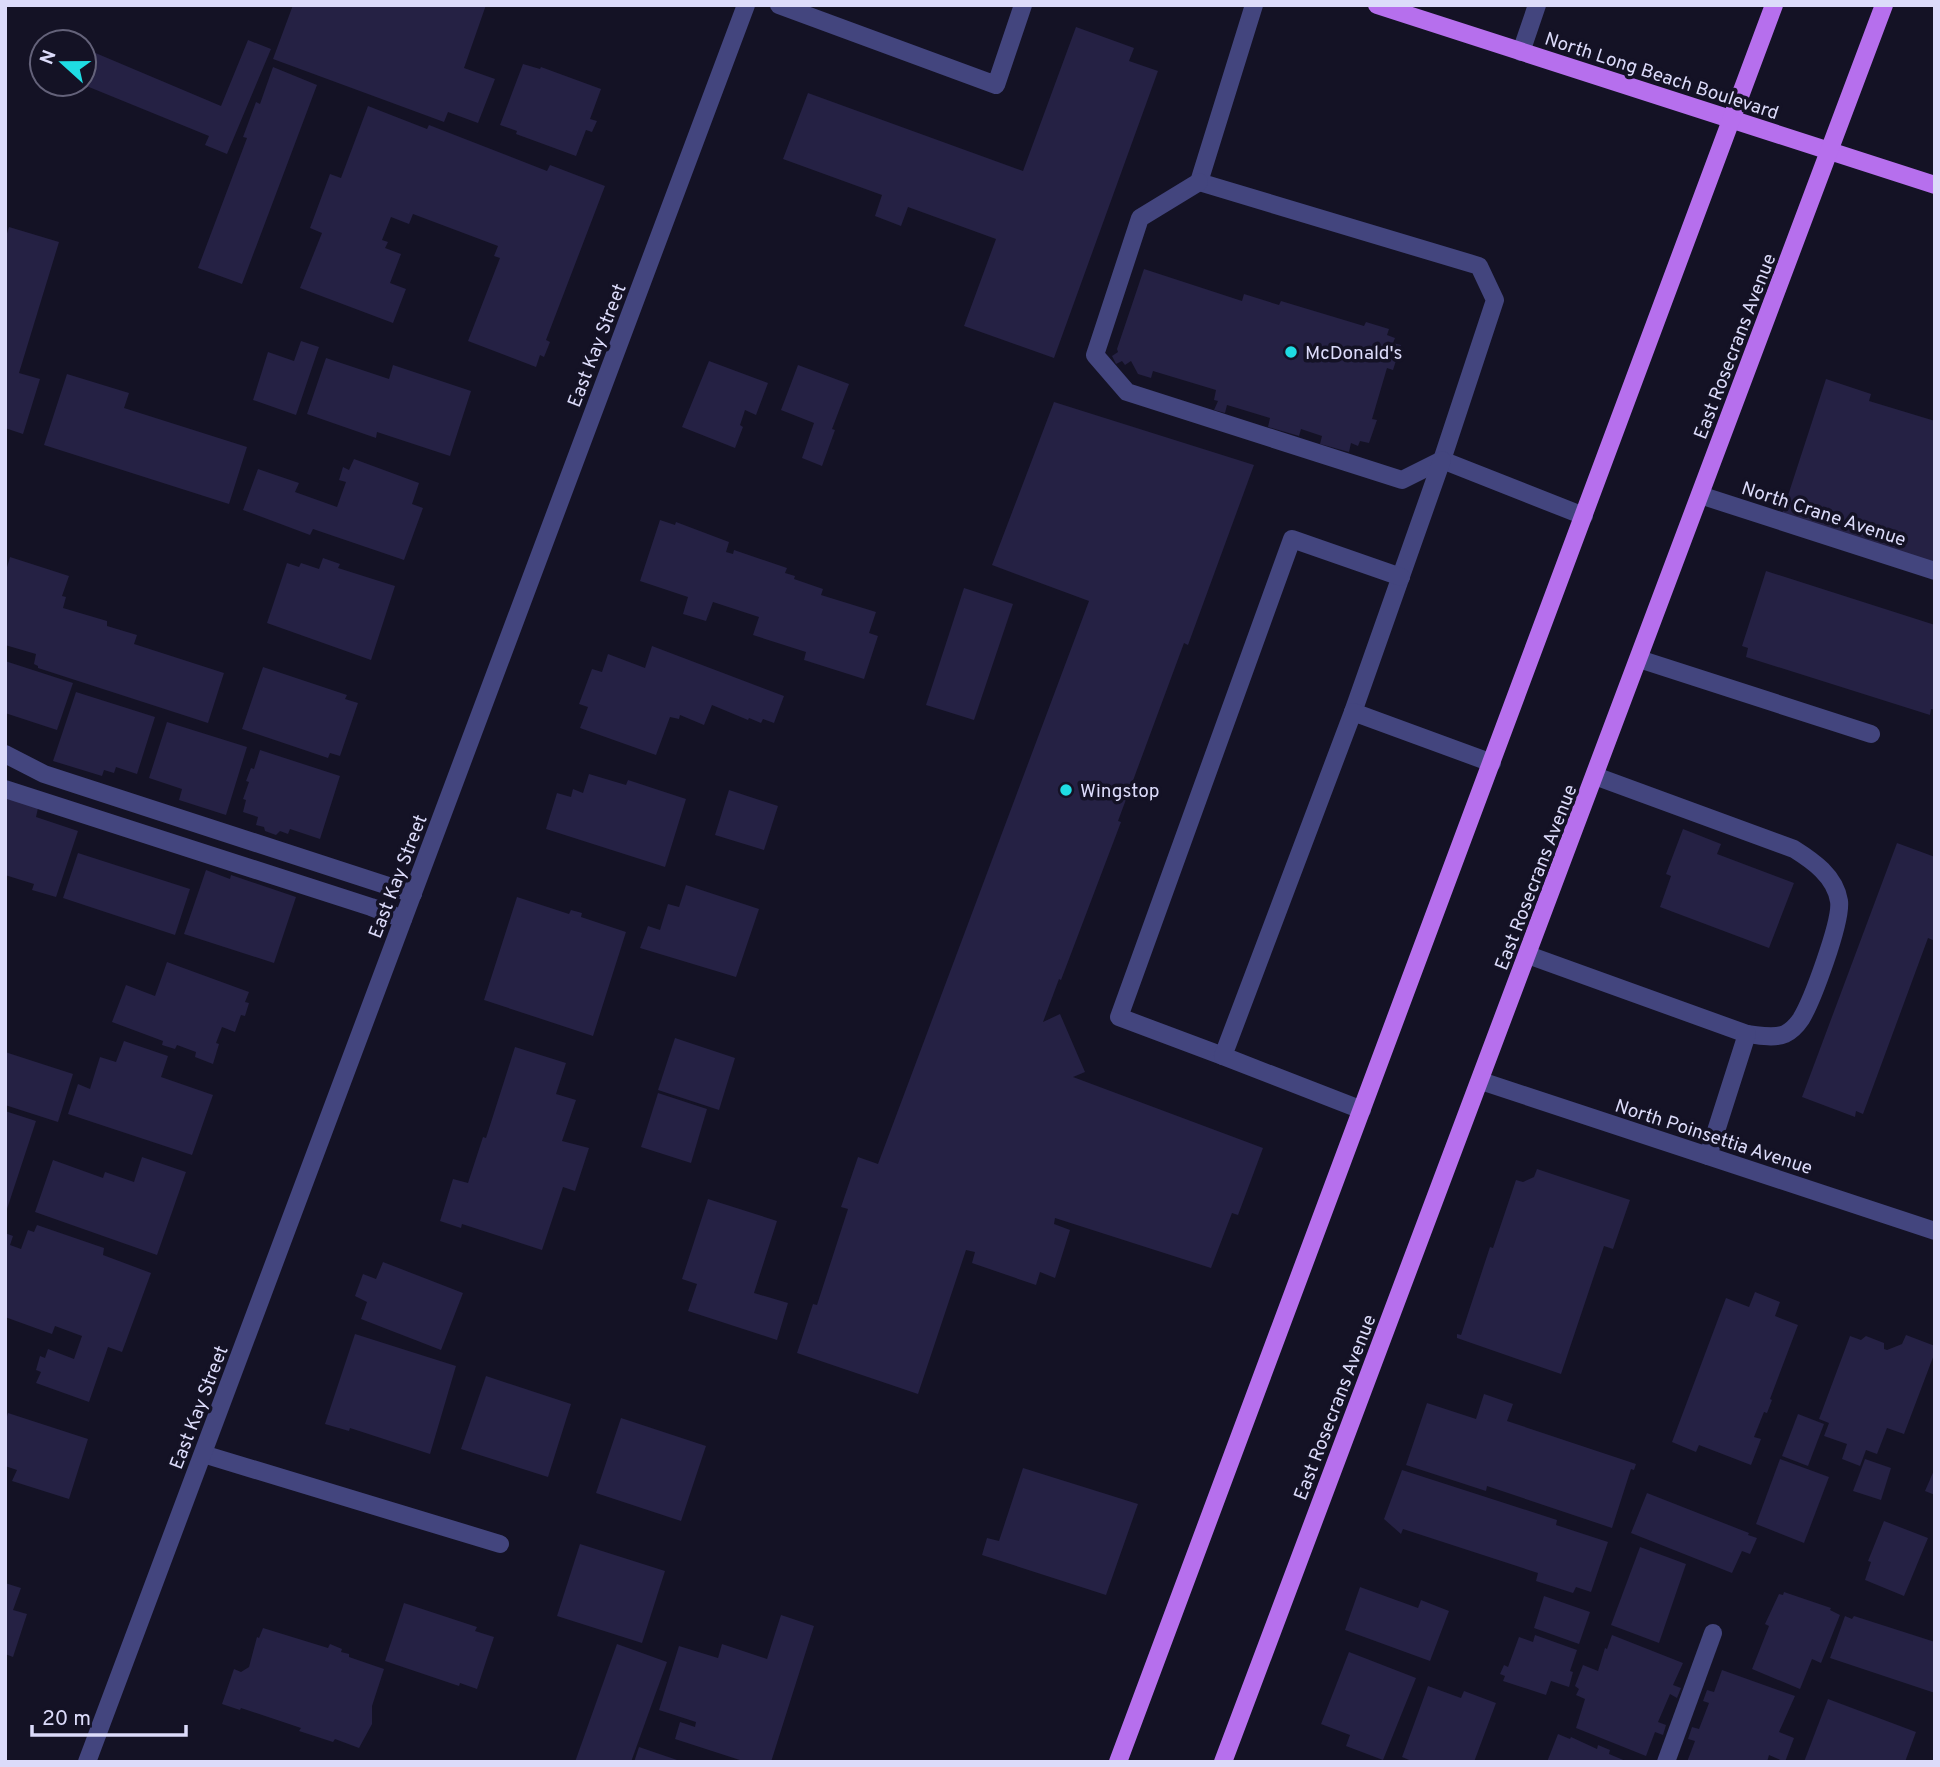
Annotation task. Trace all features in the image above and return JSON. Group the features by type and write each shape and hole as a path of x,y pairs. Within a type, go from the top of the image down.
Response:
{"main road":[{"name":"North Long Beach Boulevard","path":"1377,5 1935,185"},
{"path":"1118,1762 1774,5"},
{"name":"East Rosecrans Avenue","path":"1223,1762 1884,5"}],"street":[{"name":"East Kay Street","path":"88,1762 746,5"},
{"path":"779,5 996,85 1023,5"},
{"path":"1254,5 1199,182 1140,218 1096,355 1127,392 1402,480 1442,460 1584,516"},
{"path":"1521,52 1537,5"},
{"path":"1199,182 1479,266 1495,300 1353,712 1223,1056"},
{"name":"North Crane Avenue","path":"1700,495 1935,571"},
{"path":"1362,1110 1119,1017 1292,539 1401,577"},
{"path":"1639,659 1871,734"},
{"path":"1353,712 1492,763"},
{"path":"5,754 44,774 413,894"},
{"path":"1528,956 1747,1034 1773,1037 1787,1034 1799,1022 1809,1003 1839,915 1839,899 1819,865 1794,849 1595,776"},
{"path":"5,789 403,919"},
{"path":"1708,1156 1747,1034"},
{"name":"North Poinsettia Avenue","path":"1480,1081 1935,1230"},
{"path":"203,1454 500,1544"},
{"path":"1666,1762 1713,1633"}],"building":[{"path":"293,5 486,5 464,68 495,79 478,123 448,112 444,122 273,59"},
{"path":"1076,27 1134,48 1129,61 1158,71 1054,358 964,326 996,239 908,207 901,226 875,216 882,195 783,159 808,93 1023,171"},
{"path":"248,40 271,49 227,154 205,145 209,136 98,91 98,54 221,106"},
{"path":"523,64 540,69 541,67 601,89 590,119 597,121 592,132 586,130 576,156 516,134 517,131 500,125"},
{"path":"273,67 317,85 242,284 198,268 247,138 243,137 256,102 260,104"},
{"path":"368,106 427,129 429,125 547,171 550,165 605,186 546,340 550,342 544,357 540,355 536,367 468,341 500,258 494,256 498,246 413,214 409,224 391,217 382,240 388,242 385,248 401,254 390,283 406,289 393,323 300,288 322,233 310,228 330,174 341,178"},
{"path":"9,227 59,242 19,373 40,379 23,434 5,428 5,240"},
{"path":"1144,269 1242,301 1244,294 1279,305 1281,301 1364,326 1366,322 1389,329 1387,335 1395,338 1393,343 1401,345 1393,370 1387,368 1372,419 1377,420 1369,443 1360,441 1358,446 1351,443 1349,452 1320,444 1322,436 1301,429 1299,436 1268,427 1270,418 1227,405 1225,413 1214,410 1218,401 1214,400 1216,390 1153,371 1151,378 1138,374 1131,361 1125,365 1122,361 1116,364 1112,356 1118,352"},
{"path":"301,341 319,347 296,415 253,400 268,352 294,361"},
{"path":"326,358 389,379 393,365 471,391 450,456 377,432 376,438 307,414"},
{"path":"709,361 768,383 756,415 745,410 740,425 743,427 735,448 682,427"},
{"path":"798,365 849,384 822,466 802,458 814,423 781,410"},
{"path":"67,374 129,393 124,408 247,447 229,504 44,445"},
{"path":"1826,379 1871,394 1869,401 1935,421 1935,566 1781,517"},
{"path":"1054,402 1254,465 1188,645 1184,643 1118,821 1121,822 1043,1022 1060,1014 1085,1072 1073,1077 1263,1148 1238,1215 1232,1213 1211,1268 1055,1218 1054,1224 1070,1230 1055,1278 1040,1272 1036,1285 972,1263 975,1252 966,1250 918,1394 797,1353 813,1304 817,1305 848,1209 841,1207 858,1157 878,1164 1089,601 992,565"},
{"path":"354,459 419,483 412,504 423,508 404,560 313,529 310,535 243,510 258,469 299,483 295,492 337,507 346,482 339,480 343,467 349,470"},
{"path":"660,520 675,525 676,522 729,542 726,552 733,554 734,550 787,568 785,573 795,576 794,579 823,589 821,595 876,612 869,633 878,636 864,679 804,660 806,652 753,635 759,617 713,602 706,621 683,614 688,597 640,581"},
{"path":"10,557 69,576 62,596 66,597 63,608 107,621 107,626 137,635 134,644 224,673 208,723 38,668 34,664 36,654 5,645 5,574"},
{"path":"323,558 340,564 338,568 395,586 371,660 267,623 287,563 299,567 301,563 319,569"},
{"path":"1766,571 1935,625 1935,710 1931,709 1930,715 1746,657 1748,648 1742,646"},
{"path":"964,588 1013,604 974,720 926,705"},
{"path":"652,646 784,696 774,723 763,719 761,723 749,718 748,720 712,705 704,725 680,715 679,719 670,717 656,755 580,728 588,707 579,704 592,669 602,672 608,654 645,668"},
{"path":"5,661 73,683 57,730 5,713"},
{"path":"263,667 347,695 345,699 358,703 340,756 330,753 328,758 242,729"},
{"path":"76,692 155,717 137,774 116,767 114,773 104,770 102,776 53,761"},
{"path":"167,722 247,747 226,815 179,800 182,789 149,778"},
{"path":"260,750 340,776 320,839 290,829 288,834 280,831 276,835 256,825 258,817 243,812 246,800 243,799 249,782 246,781 251,768 254,769"},
{"path":"589,774 626,785 628,780 686,799 665,867 546,829 557,793 571,797 573,789 583,793"},
{"path":"729,790 778,806 764,850 715,835"},
{"path":"5,797 38,808 36,817 78,831 56,897 32,890 34,884 5,875"},
{"path":"1683,829 1721,844 1717,854 1794,883 1769,948 1660,907 1671,876 1666,874"},
{"path":"1897,843 1935,857 1935,941 1928,938 1863,1114 1856,1111 1855,1117 1802,1097"},
{"path":"78,853 190,889 175,935 63,898"},
{"path":"206,870 230,879 231,875 296,897 274,963 184,934"},
{"path":"686,885 759,909 736,977 640,948 648,926 660,930 668,904 679,907"},
{"path":"517,897 569,914 571,910 582,913 581,917 626,932 593,1036 484,1000"},
{"path":"167,962 249,992 245,1002 249,1003 245,1016 241,1015 235,1032 222,1027 213,1064 195,1057 196,1052 177,1045 175,1049 162,1045 163,1041 112,1022 126,985 155,996"},
{"path":"675,1038 735,1058 719,1110 658,1090"},
{"path":"124,1041 168,1056 161,1077 213,1095 192,1155 68,1114 78,1084 90,1089 100,1057 116,1062"},
{"path":"515,1047 566,1063 556,1094 576,1100 562,1141 589,1148 575,1191 563,1187 542,1250 462,1224 461,1228 440,1221 453,1179 468,1183 483,1137 486,1138"},
{"path":"5,1052 73,1074 58,1122 5,1105"},
{"path":"658,1093 707,1109 691,1163 641,1147"},
{"path":"5,1111 36,1121 6,1212 5,1212"},
{"path":"142,1157 186,1172 157,1255 35,1212 53,1160 103,1178 105,1172 134,1182"},
{"path":"1537,1169 1630,1200 1613,1249 1604,1246 1561,1374 1457,1338 1457,1334 1461,1335 1516,1180 1523,1182 1534,1177"},
{"path":"708,1199 777,1221 754,1293 788,1303 777,1340 688,1311 697,1284 682,1279"},
{"path":"37,1225 104,1248 103,1255 151,1273 122,1352 108,1347 89,1402 36,1383 41,1372 36,1370 40,1356 45,1358 48,1349 74,1359 82,1336 55,1326 52,1334 5,1317 5,1233 13,1236 10,1245 21,1249 28,1230 34,1232"},
{"path":"383,1262 463,1293 441,1350 361,1319 367,1302 355,1296 363,1274 376,1279"},
{"path":"1755,1292 1780,1302 1775,1316 1798,1325 1767,1413 1764,1412 1754,1437 1761,1439 1751,1465 1699,1445 1696,1452 1672,1442 1726,1298 1749,1307"},
{"path":"355,1334 456,1366 430,1454 350,1428 349,1431 325,1424"},
{"path":"1906,1335 1935,1346 1935,1352 1904,1434 1887,1428 1877,1454 1866,1450 1860,1466 1842,1459 1847,1444 1824,1436 1829,1423 1819,1419 1850,1336 1861,1340 1866,1336 1884,1343 1884,1349 1887,1350 1902,1344"},
{"path":"486,1376 571,1404 548,1477 461,1449"},
{"path":"1484,1394 1513,1404 1507,1421 1636,1464 1634,1470 1631,1469 1612,1528 1487,1486 1486,1491 1406,1465 1427,1403 1476,1419"},
{"path":"8,1413 88,1439 69,1499 12,1481 17,1470 5,1466 5,1423"},
{"path":"1798,1414 1824,1424 1808,1466 1782,1456"},
{"path":"621,1418 706,1446 681,1521 596,1493"},
{"path":"1780,1459 1829,1477 1804,1543 1756,1524"},
{"path":"1865,1459 1891,1468 1881,1500 1853,1491"},
{"path":"1023,1468 1138,1504 1106,1595 982,1555 987,1538 999,1541"},
{"path":"1935,1468 1935,1495 1925,1491"},
{"path":"1402,1470 1557,1520 1556,1525 1608,1542 1591,1592 1576,1587 1573,1593 1536,1581 1538,1573 1403,1529 1401,1534 1384,1519"},
{"path":"1647,1493 1749,1533 1748,1535 1757,1538 1750,1554 1742,1551 1732,1573 1631,1533"},
{"path":"1884,1521 1928,1538 1904,1596 1865,1580 1871,1562 1868,1561"},
{"path":"580,1544 665,1571 642,1643 557,1616"},
{"path":"1640,1547 1686,1564 1659,1643 1611,1625"},
{"path":"5,1583 21,1588 13,1610 27,1614 13,1657 5,1654"},
{"path":"1360,1587 1418,1608 1421,1600 1449,1611 1430,1661 1345,1630"},
{"path":"1784,1592 1831,1608 1830,1610 1840,1615 1821,1663 1812,1659 1800,1689 1752,1669 1769,1626 1765,1624 1779,1594 1783,1595"},
{"path":"1544,1596 1590,1612 1579,1644 1534,1628"},
{"path":"404,1603 477,1627 475,1631 494,1637 477,1689 460,1683 459,1686 385,1661"},
{"path":"781,1615 814,1626 771,1762 746,1762 675,1739 680,1722 695,1727 696,1722 659,1710 679,1646 718,1658 722,1644 767,1659"},
{"path":"1845,1616 1852,1619 1854,1616 1935,1642 1935,1693 1830,1658"},
{"path":"263,1628 328,1648 330,1644 342,1649 341,1652 349,1654 349,1657 384,1669 372,1706 372,1724 359,1748 335,1739 333,1742 299,1731 301,1728 222,1704 234,1669 241,1672 249,1667 257,1637 259,1638"},
{"path":"1535,1635 1577,1650 1570,1671 1573,1672 1569,1687 1551,1681 1546,1695 1503,1681 1505,1676 1500,1674 1504,1665 1508,1667 1519,1637 1533,1642"},
{"path":"1612,1635 1683,1663 1673,1685 1681,1688 1677,1698 1670,1694 1658,1722 1666,1725 1663,1735 1655,1732 1646,1756 1576,1728 1585,1699 1576,1695 1579,1689 1575,1686 1583,1665 1598,1671"},
{"path":"617,1644 667,1662 631,1762 575,1762"},
{"path":"1349,1652 1416,1678 1383,1760 1346,1746 1350,1735 1321,1724"},
{"path":"1722,1670 1795,1696 1779,1732 1794,1738 1785,1762 1769,1755 1767,1762 1687,1762 1695,1741 1688,1739 1692,1727 1699,1729 1709,1703 1703,1701 1707,1690 1714,1692"},
{"path":"1428,1686 1461,1698 1464,1691 1496,1703 1474,1762 1414,1762 1402,1757"},
{"path":"1828,1699 1916,1732 1905,1762 1804,1762"},
{"path":"1558,1734 1597,1749 1598,1745 1610,1750 1609,1754 1628,1762 1547,1762"},
{"path":"639,1747 680,1761 680,1762 634,1762"}],"place":[{"name":"McDonald's","path":"1291,352"},
{"name":"Wingstop","path":"1066,790"}]}
